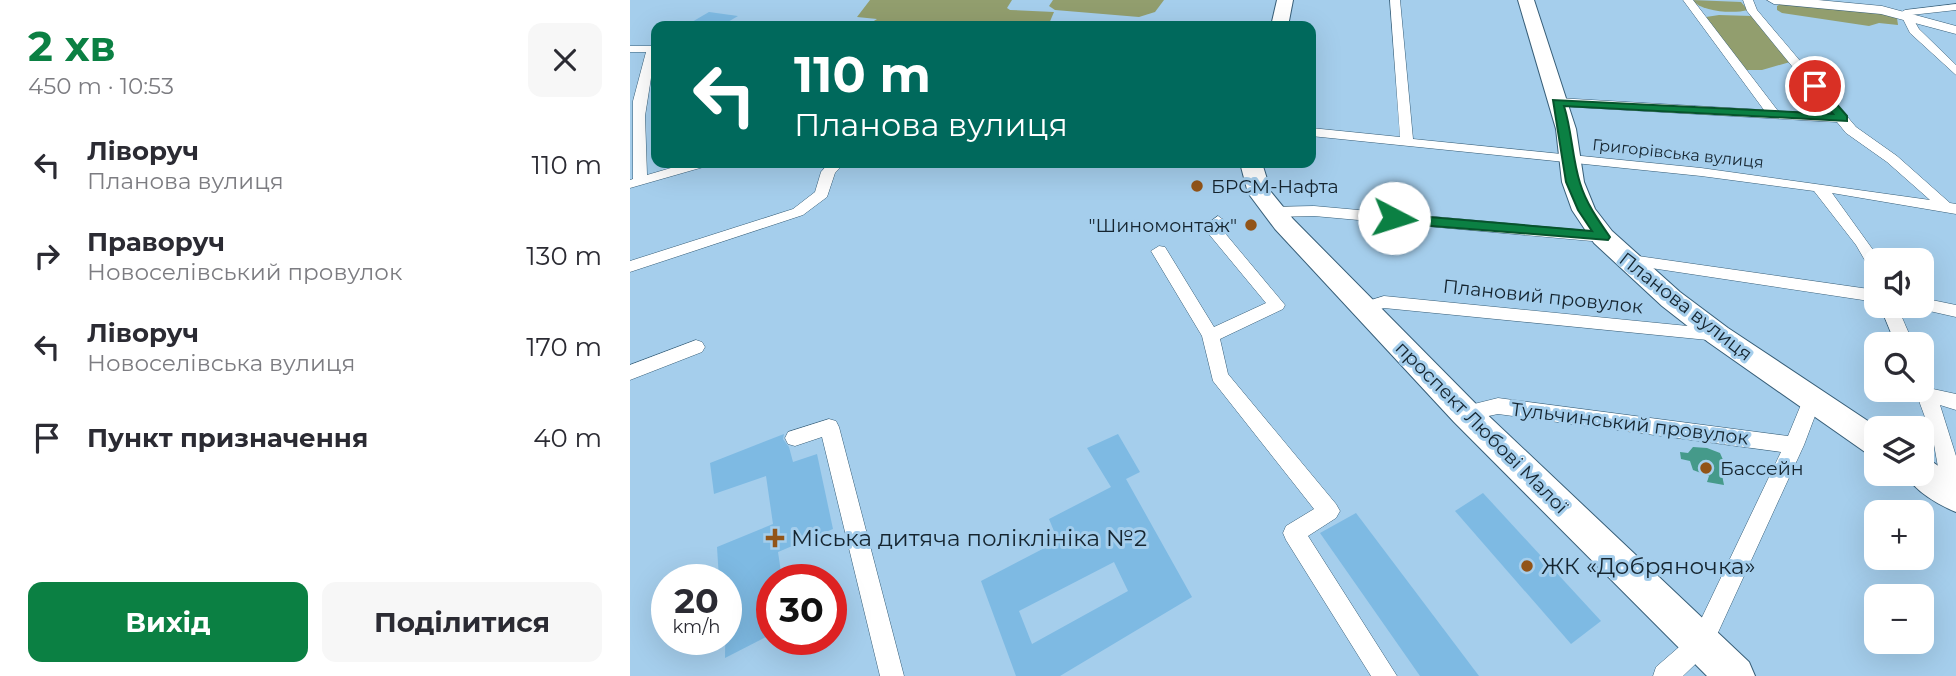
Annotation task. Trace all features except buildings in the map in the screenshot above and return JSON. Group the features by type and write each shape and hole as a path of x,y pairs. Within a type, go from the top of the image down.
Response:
{"main road":[{"path":"1281,21 1285,0"},
{"name":"Планова вулиця","path":"1526,0 1557,102 1571,159 1573,182 1584,210 1603,237 1624,259 1718,334 1864,435"},
{"name":"проспект Любові Малої","path":"1253,168 1261,193 1273,212 1465,413 1735,676"},
{"path":"1934,481 1955,496"}],"street":[{"path":"1395,0 1408,142"},
{"path":"1688,0 1774,114"},
{"path":"1748,0 1752,11 1851,130 1892,159 1950,207"},
{"path":"1774,0 1823,2 1906,14 1956,30"},
{"path":"1895,0 1914,31 1956,71"},
{"path":"1906,14 1956,7"},
{"path":"630,49 651,49"},
{"path":"651,53 640,83 633,119 635,182 684,168"},
{"path":"1557,102 1842,118"},
{"name":"Григорівська вулиця","path":"1316,133 1819,187 1950,207"},
{"path":"630,267 798,212 822,194 828,172 832,168"},
{"path":"1819,187 1866,248"},
{"path":"1273,212 1314,211 1603,237"},
{"path":"1211,337 1277,305 1223,245 1216,233 1218,221"},
{"path":"1159,251 1211,337 1219,376 1329,511 1294,533 1385,676"},
{"path":"1624,259 1864,294"},
{"name":"Плановий провулок","path":"1364,307 1384,302 1718,334"},
{"path":"1934,306 1956,311"},
{"path":"630,373 696,347"},
{"path":"1934,392 1956,402"},
{"path":"1665,676 1702,642 1794,445 1812,400"},
{"path":"1929,402 1943,439 1955,496"},
{"name":"Тульчинський провулок","path":"1465,413 1498,406 1794,445"},
{"path":"794,438 829,428 892,676"}],"shaded area":[{"path":"870,0 1012,0 1007,8 1010,10 1054,12 1050,21 874,21 877,19 857,17"},
{"path":"1053,0 1164,0 1155,12 1139,17 1055,10 1049,6"},
{"path":"1692,0 1741,2 1748,10 1718,11 1703,7"},
{"path":"1782,3 1889,14 1897,18 1898,25 1879,23 1869,26 1782,13 1777,10 1777,6"},
{"path":"1752,16 1790,62 1762,70 1744,70 1706,17"},
{"name":"Бассейн","path":"1693,447 1720,453 1724,462 1720,465 1724,485 1707,482 1709,476 1693,470 1690,461 1681,459 1680,452 1688,453"}],"place":[{"name":"БРСМ-Нафта","path":"1197,186"},
{"name":"\"Шиномонтаж\"","path":"1251,225"},
{"name":"Бассейн","path":"1706,468"},
{"name":"Міська дитяча поліклініка №2","path":"775,538"},
{"name":"ЖК «Добряночка»","path":"1527,566"}],"route":[{"path":"1394,218 1603,237 1584,210 1573,182 1566,129 1557,102 1842,118 1815,86"}]}
